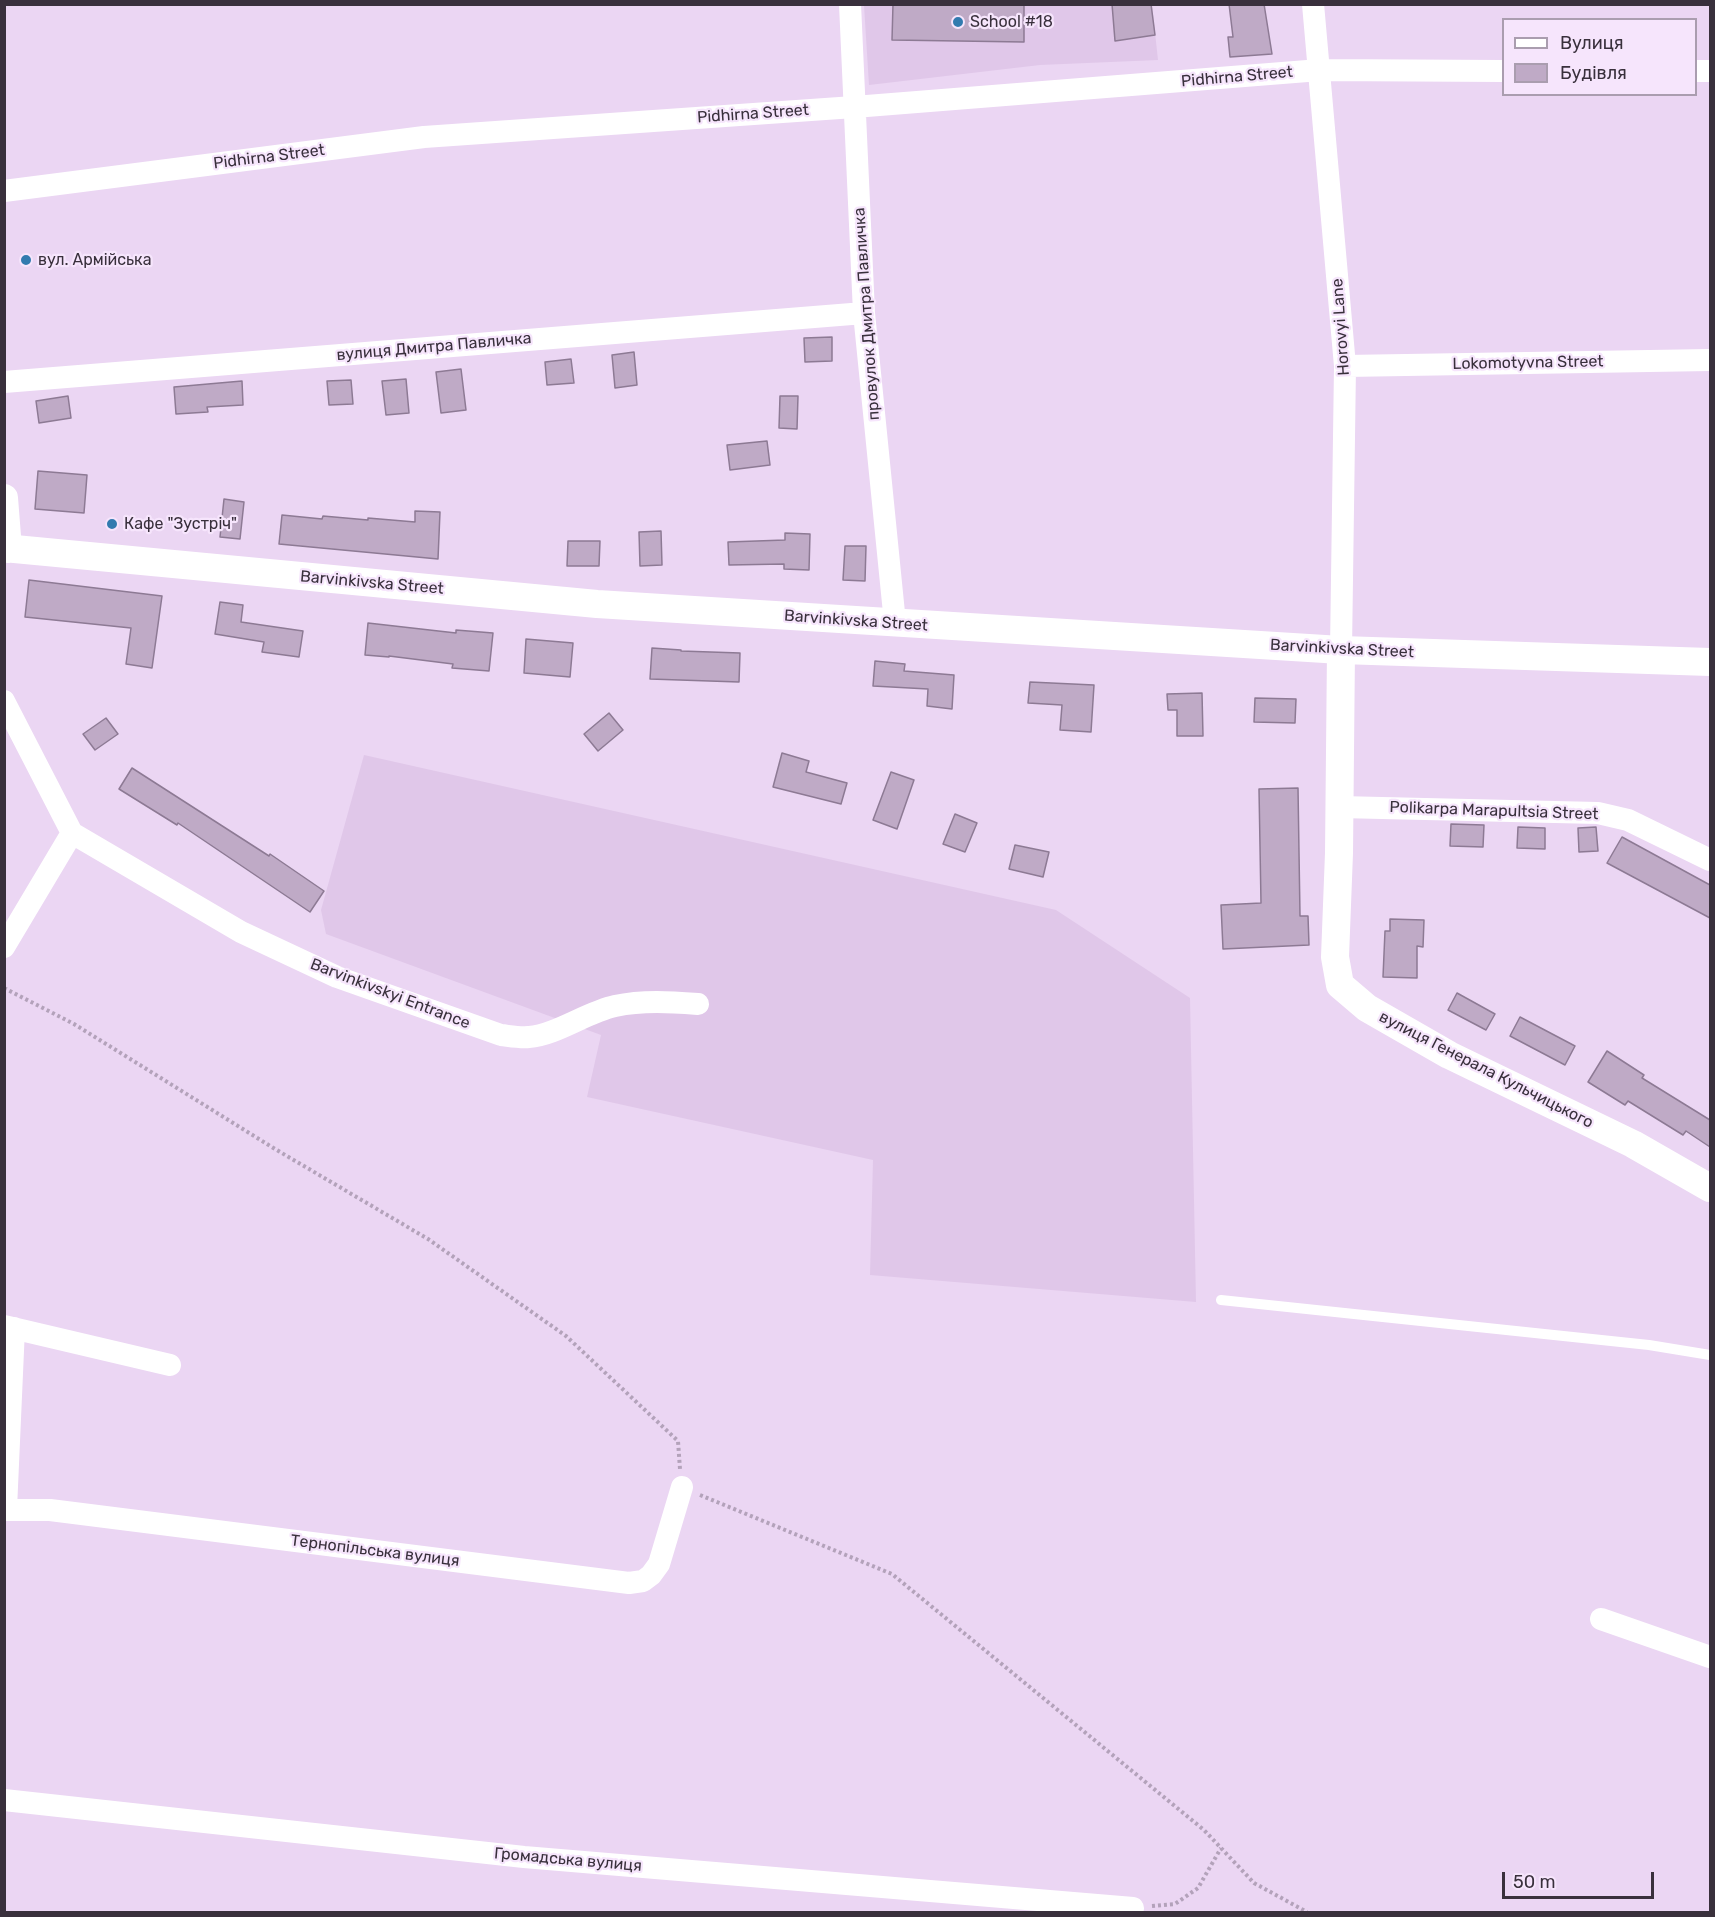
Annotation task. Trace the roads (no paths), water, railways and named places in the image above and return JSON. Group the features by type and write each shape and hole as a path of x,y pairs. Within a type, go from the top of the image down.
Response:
{"street":[{"name":"провулок Дмитра Павличка","path":"850,4 864,313 895,623"},
{"name":"Horovyi Lane","path":"1313,4 1345,366 1341,650"},
{"name":"Pidhirna Street","path":"4,191 424,137 854,107 1320,70 1502,71"},
{"name":"вулиця Дмитра Павличка","path":"4,382 864,313"},
{"name":"Lokomotyvna Street","path":"1345,366 1710,360"},
{"path":"4,498 6,548"},
{"name":"Barvinkivska Street","path":"6,548 597,604 1341,650 1710,662"},
{"name":"вулиця Генерала Кульчицького","path":"1341,650 1335,957 1340,985 1367,1008 1449,1054 1633,1144 1710,1188"},
{"path":"4,701 72,832 4,947"},
{"name":"Polikarpa Marapultsia Street","path":"1339,807 1598,813 1628,820 1710,860"},
{"name":"Barvinkivskyi Entrance","path":"72,832 241,932 336,977 501,1035 530,1037 551,1032 594,1012 639,1002 698,1004"},
{"path":"5,1510 9,1327 170,1365"},
{"name":"Тернопільська вулиця","path":"5,1510 50,1510 629,1583 642,1581 651,1575 660,1564 682,1487"},
{"path":"1601,1619 1710,1657"},
{"name":"Громадська вулиця","path":"4,1800 524,1857 1133,1908"}],"lane":[{"path":"1221,1300 1649,1345 1710,1355"}],"place":[{"name":"School #18","path":"958,22"},
{"name":"вул. Армійська","path":"26,260"},
{"name":"Кафе \"Зустріч\"","path":"112,524"}]}
